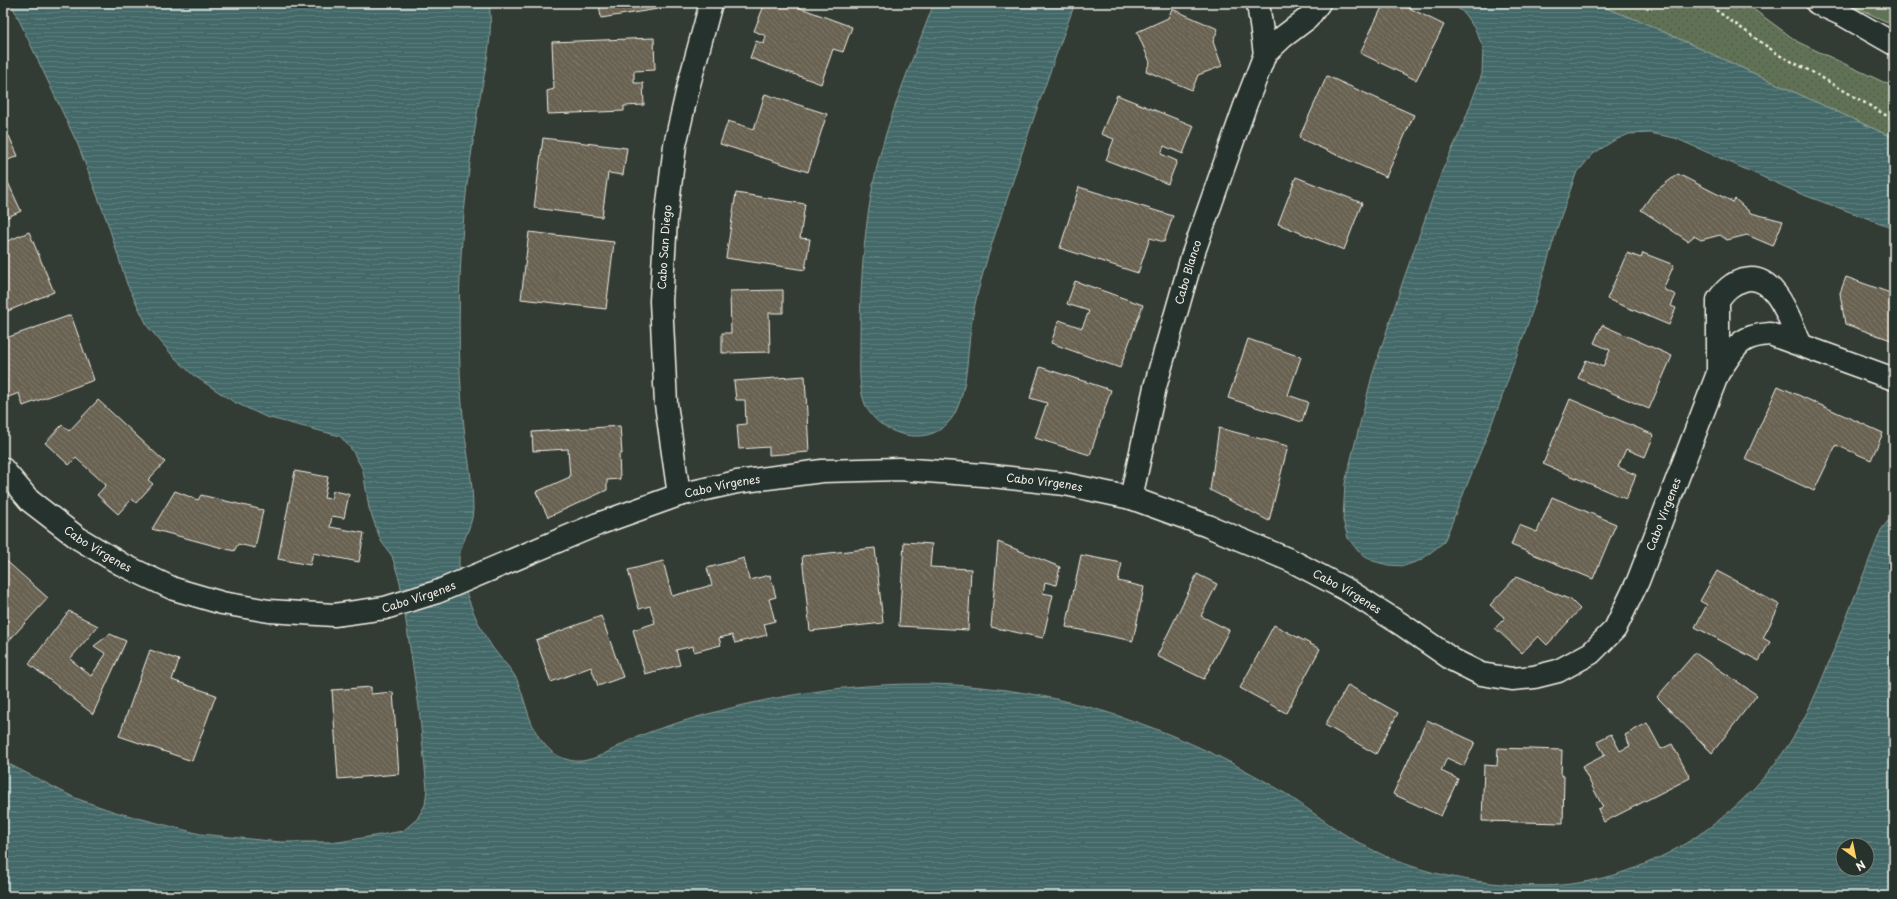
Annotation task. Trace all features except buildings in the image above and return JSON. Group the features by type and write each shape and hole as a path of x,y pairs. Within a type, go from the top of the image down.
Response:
{"street":[{"name":"Cabo San Diego","path":"679,495 664,380 661,301 666,220 675,145 689,84 711,3"},
{"name":"Cabo Blanco","path":"1258,3 1265,54"},
{"name":"Cabo Blanco","path":"1131,498 1155,387 1192,257 1245,106 1265,54 1283,37 1308,18 1319,3"},
{"path":"1817,3 1843,15 1894,44"},
{"path":"1718,372 1718,300 1724,291 1735,282 1747,279 1758,279 1770,286 1780,298 1801,345"},
{"name":"Cabo Vírgenes","path":"3,469 30,501 78,538 121,564 174,589 222,603 269,611 334,615 385,608 437,592 494,570 584,530 679,495 737,482 822,471 898,469 983,475 1065,484 1131,498 1208,526 1292,561 1349,591 1404,626 1453,660 1481,674 1512,679 1534,677 1558,671 1591,653 1615,628 1638,581 1718,372 1739,343 1752,335 1770,334 1894,379"}],"path":[{"path":"1706,3 1779,55 1814,73 1894,120"}],"green space":[{"path":"1592,3 1745,3 1798,42 1894,87 1894,138 1640,21"},
{"path":"1846,3 1894,3 1894,25"}],"water":[{"path":"11,3 489,3 489,43 468,174 460,266 460,374 473,509 471,524 460,551 459,565 463,584 475,616 484,635 517,680 535,731 545,745 554,753 564,758 576,761 593,759 630,740 652,731 704,715 765,700 826,690 919,684 965,686 1011,691 1056,699 1100,710 1143,724 1186,741 1268,783 1354,840 1397,861 1412,866 1443,875 1491,883 1554,886 1596,880 1629,870 1660,857 1690,841 1718,821 1743,799 1766,774 1787,747 1804,719 1824,674 1881,530 1888,521 1894,518 1894,896 3,896 3,761 75,798 115,812 200,834 280,842 339,842 403,831 417,819 425,805 427,789 419,707 400,582 392,556 381,541 369,508 363,470 352,450 340,436 266,417 234,402 193,375 173,356 148,327 127,284 107,221 78,145"},
{"path":"934,3 1075,3 1033,121 984,269 973,315 965,381 960,401 953,417 944,427 927,435 914,436 899,433 885,427 873,417 865,404 861,390 860,376 862,271 871,196 882,147 906,75"},
{"path":"1450,3 1592,3 1640,21 1894,138 1894,228 1801,194 1675,138 1650,133 1629,134 1613,141 1593,154 1576,174 1560,219 1534,306 1498,408 1444,542 1421,560 1404,566 1388,565 1373,561 1358,551 1348,538 1343,520 1345,483 1372,376 1403,281 1442,171 1461,130 1482,74 1483,47 1475,29 1463,12"}]}
